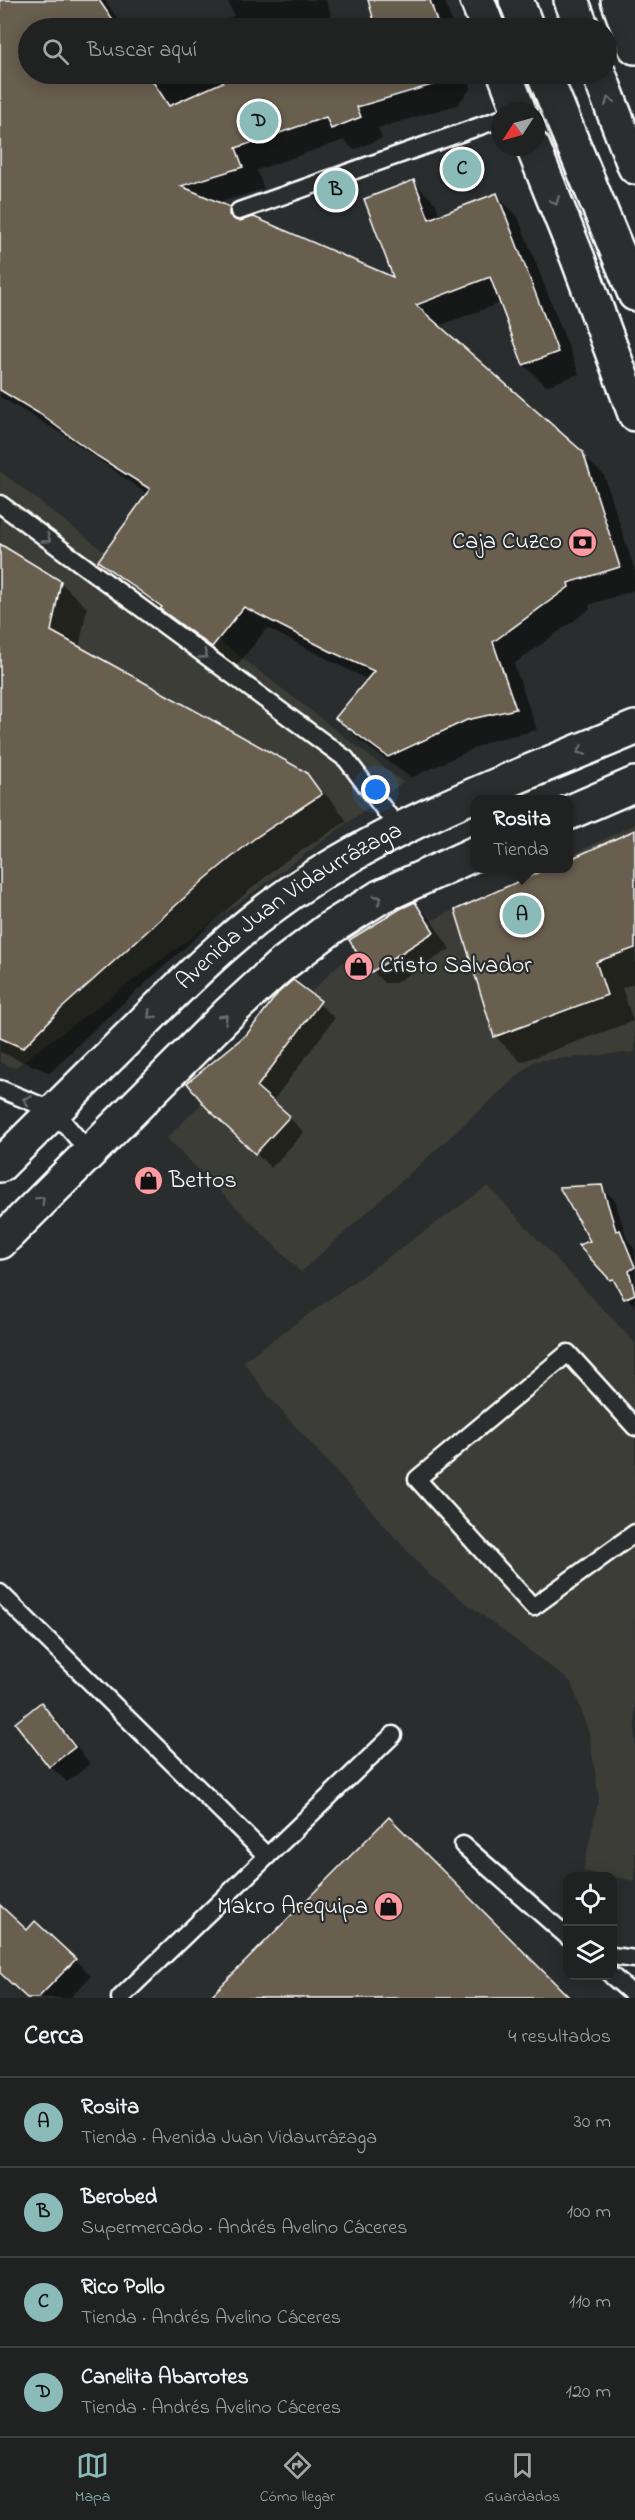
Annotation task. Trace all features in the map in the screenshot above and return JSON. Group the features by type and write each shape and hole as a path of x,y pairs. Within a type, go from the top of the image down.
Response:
{"main road":[{"path":"477,0 484,18"},
{"path":"516,0 523,18"},
{"path":"571,0 578,18"},
{"path":"618,0 635,47"},
{"path":"509,84 516,102"},
{"path":"548,84 630,281"},
{"path":"603,84 635,167"},
{"path":"537,156 579,259 635,414"},
{"name":"Avenida Juan Vidaurrázaga","path":"477,795 635,728"},
{"path":"573,811 635,784"},
{"name":"Avenida Juan Vidaurrázaga","path":"0,1165 189,977 239,932 309,880 359,850 399,828 471,797"},
{"name":"Avenida Juan Vidaurrázaga","path":"0,1242 229,1013 279,967 332,927 380,897 471,855"}],"lane":[{"path":"239,211 491,121"},
{"path":"0,504 346,759 399,828"},
{"path":"0,1089 54,1111 89,1152"},
{"path":"635,1427 568,1353 417,1479 533,1607 635,1533"},
{"path":"0,1593 267,1856"},
{"path":"120,1998 393,1735"},
{"path":"463,1845 563,1933"},
{"path":"617,1957 635,1959"},
{"path":"617,1980 635,1996"}],"shaded area":[{"path":"0,471 403,782 14,1068 0,1062"},
{"path":"635,824 635,1052 534,1061 301,1272 167,1138 338,965 533,873 573,873 573,854"},
{"path":"488,1186 635,1343 635,1881 617,1878 617,1872 583,1871 599,1798 589,1734 572,1683 428,1574 271,1399 243,1361"}],"building":[{"path":"0,0 99,0 111,18 18,18 18,84 155,84 169,106 218,84 435,84 357,107 361,117 331,129 326,117 236,148 243,167 181,186 230,207 229,215 237,221 254,217 393,277 364,199 414,180 429,219 497,193 558,352 523,365 490,277 416,305 583,452 620,567 568,583 569,587 493,642 516,709 467,720 388,757 335,718 374,671 244,607 212,647 160,609 162,607 98,561 150,489 97,456 40,414 0,390"},
{"path":"368,0 430,0 436,18 373,18"},
{"path":"0,544 61,581 51,631 306,772 322,794 255,838 204,880 61,1009 23,1048 0,1038"},
{"path":"635,830 635,948 596,962 607,995 494,1037 455,910 537,873 573,873 573,858"},
{"path":"415,902 434,932 370,973 349,940"},
{"path":"293,980 321,1001 257,1087 290,1116 255,1154 206,1107 187,1083 247,1034 278,993"},
{"path":"602,1185 616,1231 620,1230 635,1267 629,1271 635,1294 624,1299 613,1279 610,1280 578,1245 590,1241 559,1187"},
{"path":"41,1702 75,1747 49,1767 15,1723"},
{"name":"Makro Arequipa","path":"389,1817 570,1998 209,1998"},
{"path":"0,1905 27,1930 35,1921 76,1959 38,1998 27,1998 0,1973"}],"place":[{"name":"Canelita Abarrotes","path":"259,121"},
{"name":"Rico Pollo","path":"462,169"},
{"name":"Berobed","path":"336,190"},
{"name":"Caja Cuzco","path":"583,542"},
{"name":"Rosita","path":"522,915"},
{"name":"Cristo Salvador","path":"359,966"},
{"name":"Bettos","path":"148,1181"},
{"name":"Makro Arequipa","path":"389,1907"}]}
